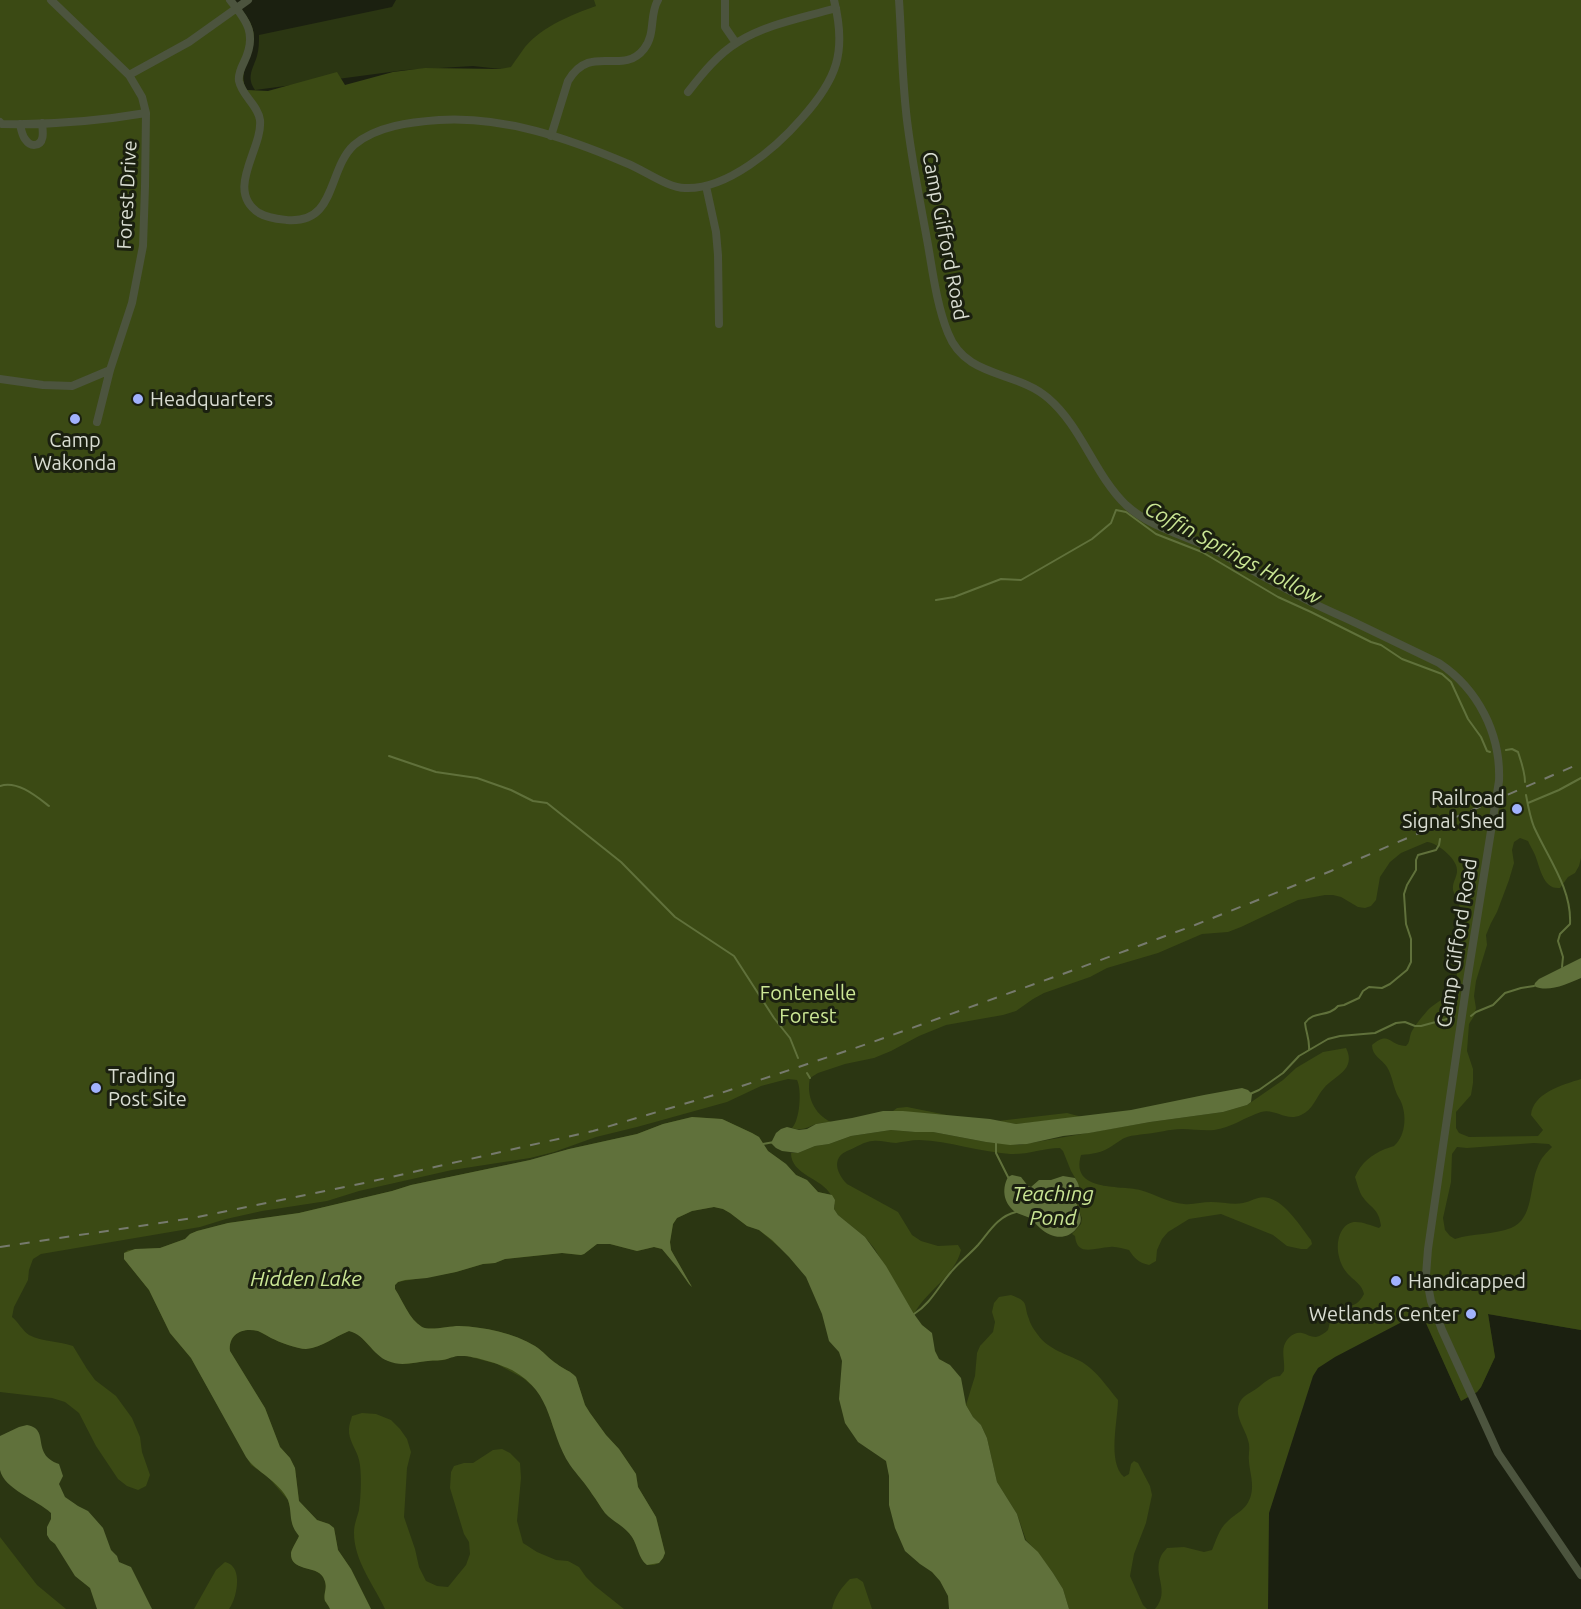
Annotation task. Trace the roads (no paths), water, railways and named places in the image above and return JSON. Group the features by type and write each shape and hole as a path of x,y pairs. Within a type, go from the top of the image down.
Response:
{"street":[{"name":"Forest Drive","path":"51,0 129,75 142,97 146,113 143,246 132,303 110,370 97,422"},
{"path":"230,0 249,26 249,52 241,69 239,83 258,111 260,128 247,168 244,189 251,206 261,214 277,219 294,220 313,215 323,207 341,162 347,152 365,137 392,127 438,120 505,123 551,136 629,164 675,187 684,189 706,186 740,170 763,154 800,120 822,92 838,58 840,35 835,4 736,43 688,92"},
{"path":"129,75 189,42 248,0"},
{"path":"551,136 572,74 588,62 625,61 640,53 650,38 654,6 658,0"},
{"path":"725,0 725,27 736,43"},
{"name":"Camp Gifford Road","path":"899,0 908,128 922,211 942,313 948,333 960,354 984,370 1034,388 1056,406 1074,430 1100,473 1126,504 1140,516 1212,549 1313,604 1439,663 1450,670 1471,693 1489,725 1498,753 1499,781 1467,981 1426,1275 1431,1300 1442,1330 1498,1453 1581,1575"},
{"path":"0,122 2,124 42,123 118,118 146,113"},
{"path":"20,124 24,138 30,144 35,145 42,138 42,123"},
{"path":"706,186 717,244 719,324"},
{"path":"0,379 43,385 72,386 110,370"}],"water":[{"path":"1581,958 1581,978 1551,988 1534,986 1539,979"},
{"path":"1242,1088 1252,1094 1251,1102 1223,1112 1063,1136 1027,1144 1010,1145 933,1132 891,1130 851,1136 798,1153 782,1151 771,1143 776,1133 787,1127 807,1129 816,1124 883,1111 990,1119 1016,1124 1131,1110"},
{"name":"Hidden Lake","path":"692,1117 722,1119 759,1137 768,1151 786,1164 796,1175 807,1180 818,1192 832,1195 835,1200 834,1209 838,1215 865,1237 886,1266 914,1314 932,1333 939,1359 950,1365 961,1378 966,1405 981,1425 987,1438 997,1482 1017,1514 1025,1540 1038,1552 1063,1589 1069,1609 949,1609 948,1596 940,1581 905,1551 895,1528 889,1505 889,1476 886,1461 858,1442 845,1423 839,1399 842,1361 839,1352 829,1341 822,1314 806,1277 772,1240 759,1230 747,1226 723,1209 714,1207 692,1211 677,1218 673,1224 671,1250 692,1287 662,1249 654,1247 637,1251 610,1244 597,1244 581,1255 562,1253 505,1259 456,1272 405,1280 395,1285 410,1315 422,1327 430,1329 459,1326 508,1334 535,1346 576,1377 585,1405 636,1474 638,1487 656,1517 665,1553 659,1563 647,1565 629,1533 603,1511 570,1465 557,1439 543,1401 536,1390 512,1370 486,1360 465,1356 408,1364 393,1363 382,1358 360,1337 349,1331 323,1344 306,1349 283,1343 258,1331 242,1331 234,1336 231,1340 230,1351 265,1408 280,1447 295,1468 299,1501 317,1520 334,1528 338,1550 351,1569 371,1609 330,1609 325,1601 326,1584 320,1573 299,1566 292,1559 292,1549 299,1536 292,1525 290,1506 284,1493 246,1457 191,1358 170,1333 149,1290 124,1259 124,1253 135,1249 160,1248 185,1239 197,1231 228,1223 299,1213 637,1134 663,1124"},
{"name":"Teaching Pond","path":"1012,1175 1021,1177 1031,1187 1039,1180 1051,1180 1063,1176 1075,1178 1079,1187 1077,1204 1080,1224 1072,1233 1058,1237 1044,1231 1030,1218 1017,1213 1009,1206 1004,1192 1008,1177"},
{"path":"27,1425 38,1431 45,1454 50,1460 59,1464 63,1476 59,1484 65,1497 88,1511 103,1528 111,1550 119,1562 131,1567 152,1609 97,1609 90,1588 75,1576 47,1535 51,1513 14,1489 3,1477 0,1470 0,1436"}],"waterway":[{"name":"Coffin Springs Hollow","path":"936,600 954,597 1001,579 1021,580 1092,539 1111,523 1116,510 1126,512 1156,534 1202,552 1278,597 1381,645 1402,659 1442,674 1451,682 1468,719 1481,737 1487,751 1490,752"},
{"name":"Coffin Springs Hollow","path":"1506,750 1512,749 1518,752 1525,782"},
{"path":"389,756 436,772 477,778 511,790 533,801 547,803 621,862 675,917 734,956 774,1018 790,1038 798,1058"},
{"path":"1528,803 1581,778"},
{"path":"0,786 20,787 49,806"},
{"name":"Coffin Springs Hollow","path":"1526,795 1534,827 1558,874 1570,911 1570,924 1560,934 1558,941 1563,957 1562,967"},
{"path":"1309,1050 1305,1023 1309,1019 1359,998 1369,987 1382,988 1407,970 1411,962 1411,939 1406,924 1404,894 1416,870 1418,855 1436,850 1440,839"},
{"path":"1471,1016 1493,1005 1505,993 1534,986"},
{"path":"1250,1094 1283,1073 1299,1056 1328,1039 1375,1033 1396,1023 1405,1022 1421,1026 1454,1017"},
{"path":"807,1073 810,1078"},
{"path":"763,1144 774,1142"},
{"path":"996,1143 996,1153 1008,1177"},
{"path":"914,1314 930,1300 954,1268 978,1245 994,1225 1004,1217 1016,1212"}],"railway":[{"path":"0,1247 193,1218 369,1182 593,1131 721,1093 867,1044 1195,925 1331,871 1581,763"}],"place":[{"name":"Headquarters","path":"138,399"},
{"name":"Camp Wakonda","path":"75,419"},
{"name":"Railroad Signal Shed","path":"1517,809"},
{"name":"Trading Post Site","path":"96,1088"},
{"name":"Handicapped","path":"1396,1281"},
{"name":"Wetlands Center","path":"1471,1314"}],"park label":[{"name":"Fontenelle Forest","path":"808,1004"}]}
